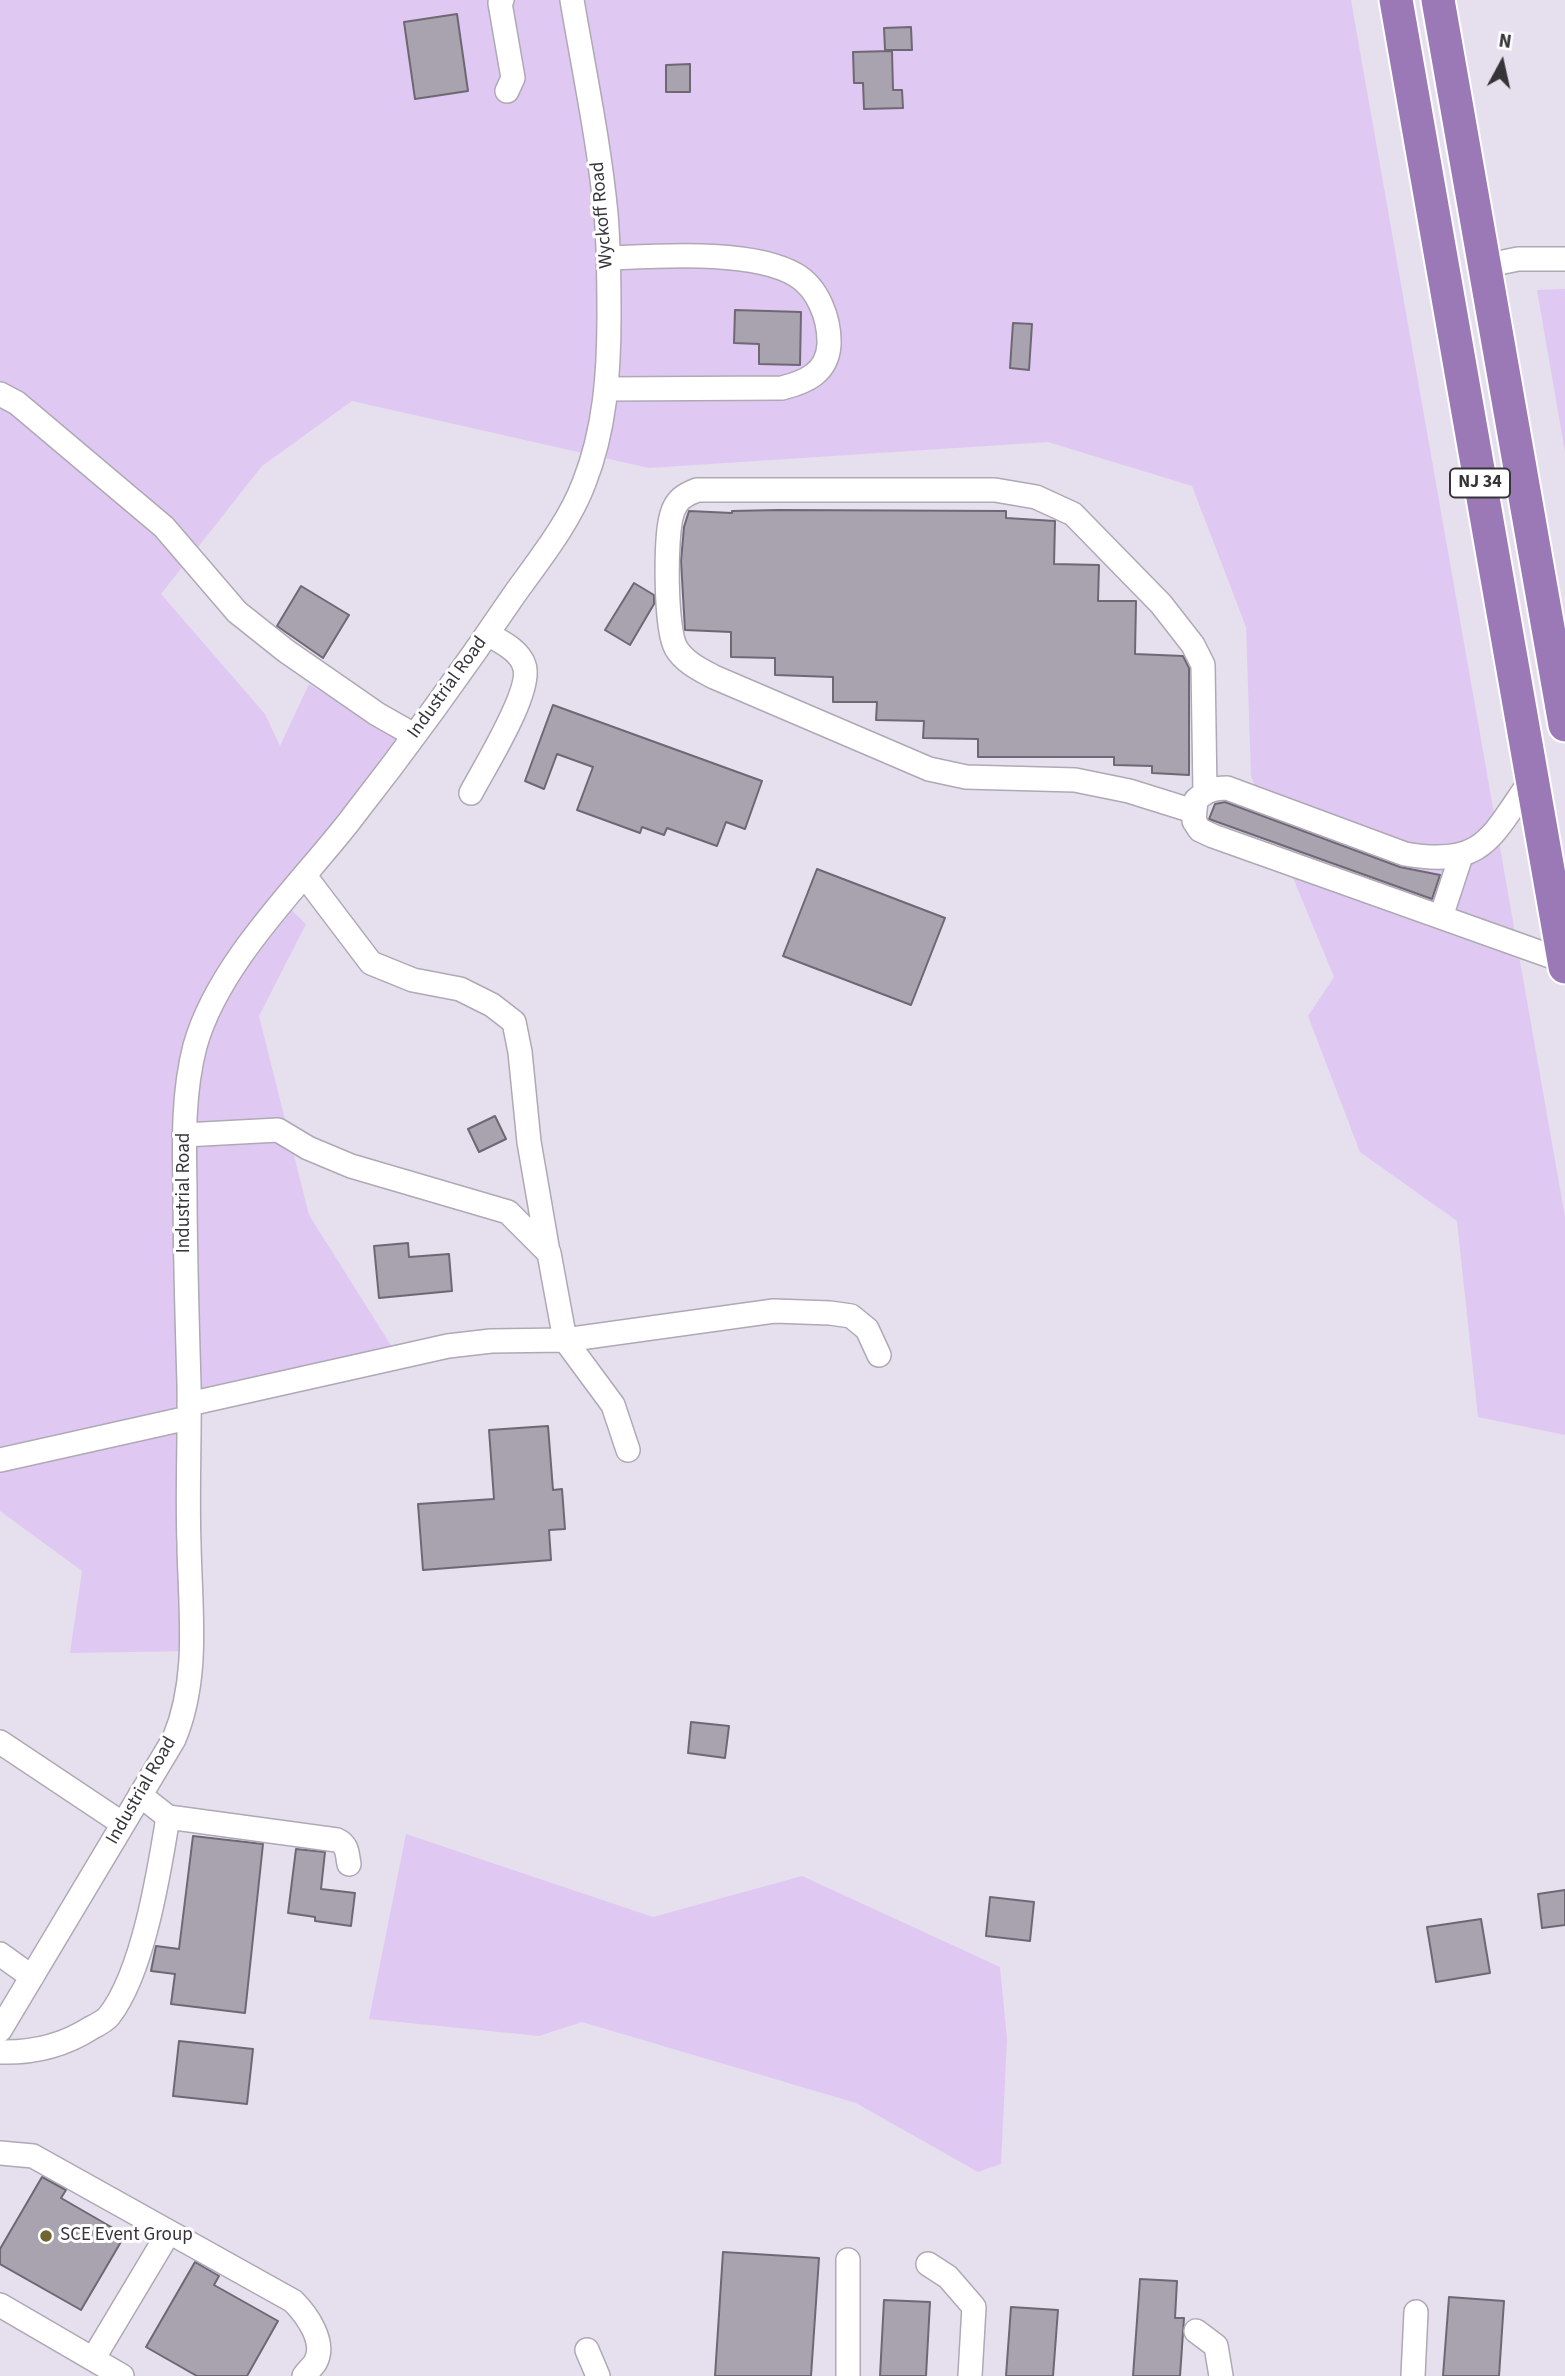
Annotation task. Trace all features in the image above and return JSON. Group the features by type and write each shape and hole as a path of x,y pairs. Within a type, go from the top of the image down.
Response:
{"highway":[{"name":"NJ 34","path":"1396,0 1564,964"},
{"name":"NJ 34","path":"1438,0 1565,724"}],"street":[{"path":"502,0 500,4 513,78 508,91"},
{"name":"Wyckoff Road","path":"572,0 600,169 609,258 609,359 599,432"},
{"path":"606,389 782,388 806,382 822,368 829,346 827,320 817,296 797,275 770,265 734,259 691,256 609,258"},
{"path":"1484,266 1518,260 1565,259"},
{"path":"0,394 17,403 164,527 237,612 286,651 414,735"},
{"name":"Industrial Road","path":"0,2031 174,1739 187,1702 190,1681 184,1135 191,1067 202,1027 215,999 252,940 374,790 488,634 560,528 583,488 599,432"},
{"path":"1199,802 1075,780 966,777 929,768 714,677 691,664 677,650 668,620 669,530 672,513 681,497 697,490 995,490 1036,497 1073,514 1161,604 1194,645 1203,665 1199,802 1194,821 1200,830 1564,964"},
{"path":"471,793 526,683 525,666 514,651 488,634"},
{"path":"1199,802 1215,788 1227,788 1405,854 1433,859 1461,856 1482,846 1532,779"},
{"path":"1441,917 1461,856"},
{"path":"305,876 371,963 413,980 460,989 492,1005 514,1022 520,1052 529,1142 565,1340 613,1405 628,1450"},
{"path":"184,1135 278,1130 308,1148 351,1166 508,1212 548,1252"},
{"path":"0,1460 448,1346 491,1341 565,1340 774,1311 851,1316 867,1329 879,1355"},
{"path":"0,1742 123,1824"},
{"path":"140,1795 168,1817 337,1840 344,1843 349,1864"},
{"path":"0,2052 26,2053 70,2041 108,2018 133,1974 160,1865 168,1817"},
{"path":"0,1954 32,1977"},
{"path":"0,2153 33,2156 293,2301 307,2315 319,2345 317,2361 304,2376"},
{"path":"93,2359 169,2232"},
{"path":"848,2260 848,2376"},
{"path":"928,2264 948,2277 974,2306 970,2376"},
{"path":"0,2305 122,2376"},
{"path":"1413,2376 1416,2312"},
{"path":"1196,2331 1216,2346 1221,2376"},
{"path":"587,2350 598,2376"}],"shaded area":[{"path":"0,0 1351,0 1565,1217 1565,1435 1478,1417 1457,1221 1360,1152 1308,1016 1334,977 1251,776 1246,627 1192,486 1048,442 649,468 352,401 262,466 161,594 265,714 280,746 309,684 401,741 277,896 306,924 259,1016 309,1215 399,1358 189,1402 192,1651 70,1653 82,1571 0,1511"},
{"path":"1565,289 1565,452 1537,290"},
{"path":"406,1834 653,1917 802,1876 1000,1967 1007,2039 1001,2164 978,2172 856,2103 582,2022 539,2036 369,2019"}],"building":[{"path":"457,14 468,91 415,99 404,22"},
{"path":"911,27 912,50 885,50 884,28"},
{"path":"892,51 893,90 902,90 903,108 864,109 863,83 854,83 853,52"},
{"path":"690,64 690,92 666,92 666,65"},
{"path":"735,310 801,312 800,365 759,364 759,344 734,343"},
{"path":"1013,323 1032,324 1029,370 1010,368"},
{"path":"779,510 1006,511 1006,518 1055,521 1054,564 1099,565 1098,601 1136,601 1135,654 1183,656 1189,668 1189,775 1152,773 1152,766 1114,765 1114,757 978,757 978,739 923,738 924,721 876,720 877,702 833,702 833,677 775,675 775,658 731,657 731,632 685,630 681,561 684,527 689,511 732,513"},
{"path":"634,583 654,595 654,604 630,645 605,630"},
{"path":"301,586 349,615 323,658 277,626"},
{"path":"553,705 762,781 745,829 726,822 717,846 667,828 664,835 642,827 640,833 577,810 593,767 557,754 544,789 525,781"},
{"path":"1225,802 1400,867 1440,875 1432,899 1209,819 1215,804"},
{"path":"817,869 945,918 911,1005 783,956"},
{"path":"495,1116 506,1139 479,1152 468,1129"},
{"path":"408,1243 409,1257 449,1254 452,1291 379,1298 374,1246"},
{"path":"548,1426 553,1490 562,1489 565,1529 549,1530 551,1560 423,1570 418,1504 494,1499 489,1430"},
{"path":"691,1722 729,1726 725,1758 688,1753"},
{"path":"193,1836 263,1844 245,2013 171,2004 175,1974 151,1971 156,1946 179,1949"},
{"path":"296,1849 325,1852 321,1889 355,1893 351,1926 315,1921 315,1917 288,1913"},
{"path":"1565,1890 1565,1925 1542,1928 1538,1894"},
{"path":"990,1897 1034,1902 1030,1941 986,1936"},
{"path":"1481,1919 1490,1973 1436,1982 1427,1927"},
{"path":"179,2041 253,2049 247,2104 173,2096"},
{"path":"42,2177 66,2190 61,2198 125,2235 81,2310 0,2264 0,2249"},
{"path":"723,2252 819,2258 811,2376 715,2376"},
{"path":"195,2262 219,2276 214,2285 278,2321 247,2376 197,2376 146,2347"},
{"path":"1140,2279 1177,2281 1175,2318 1184,2318 1180,2376 1133,2376"},
{"path":"1449,2297 1504,2301 1499,2376 1443,2376"},
{"path":"884,2300 930,2302 926,2376 880,2376"},
{"path":"1011,2307 1058,2310 1053,2376 1006,2376"}],"place":[{"name":"SCE Event Group","path":"46,2236"}]}
